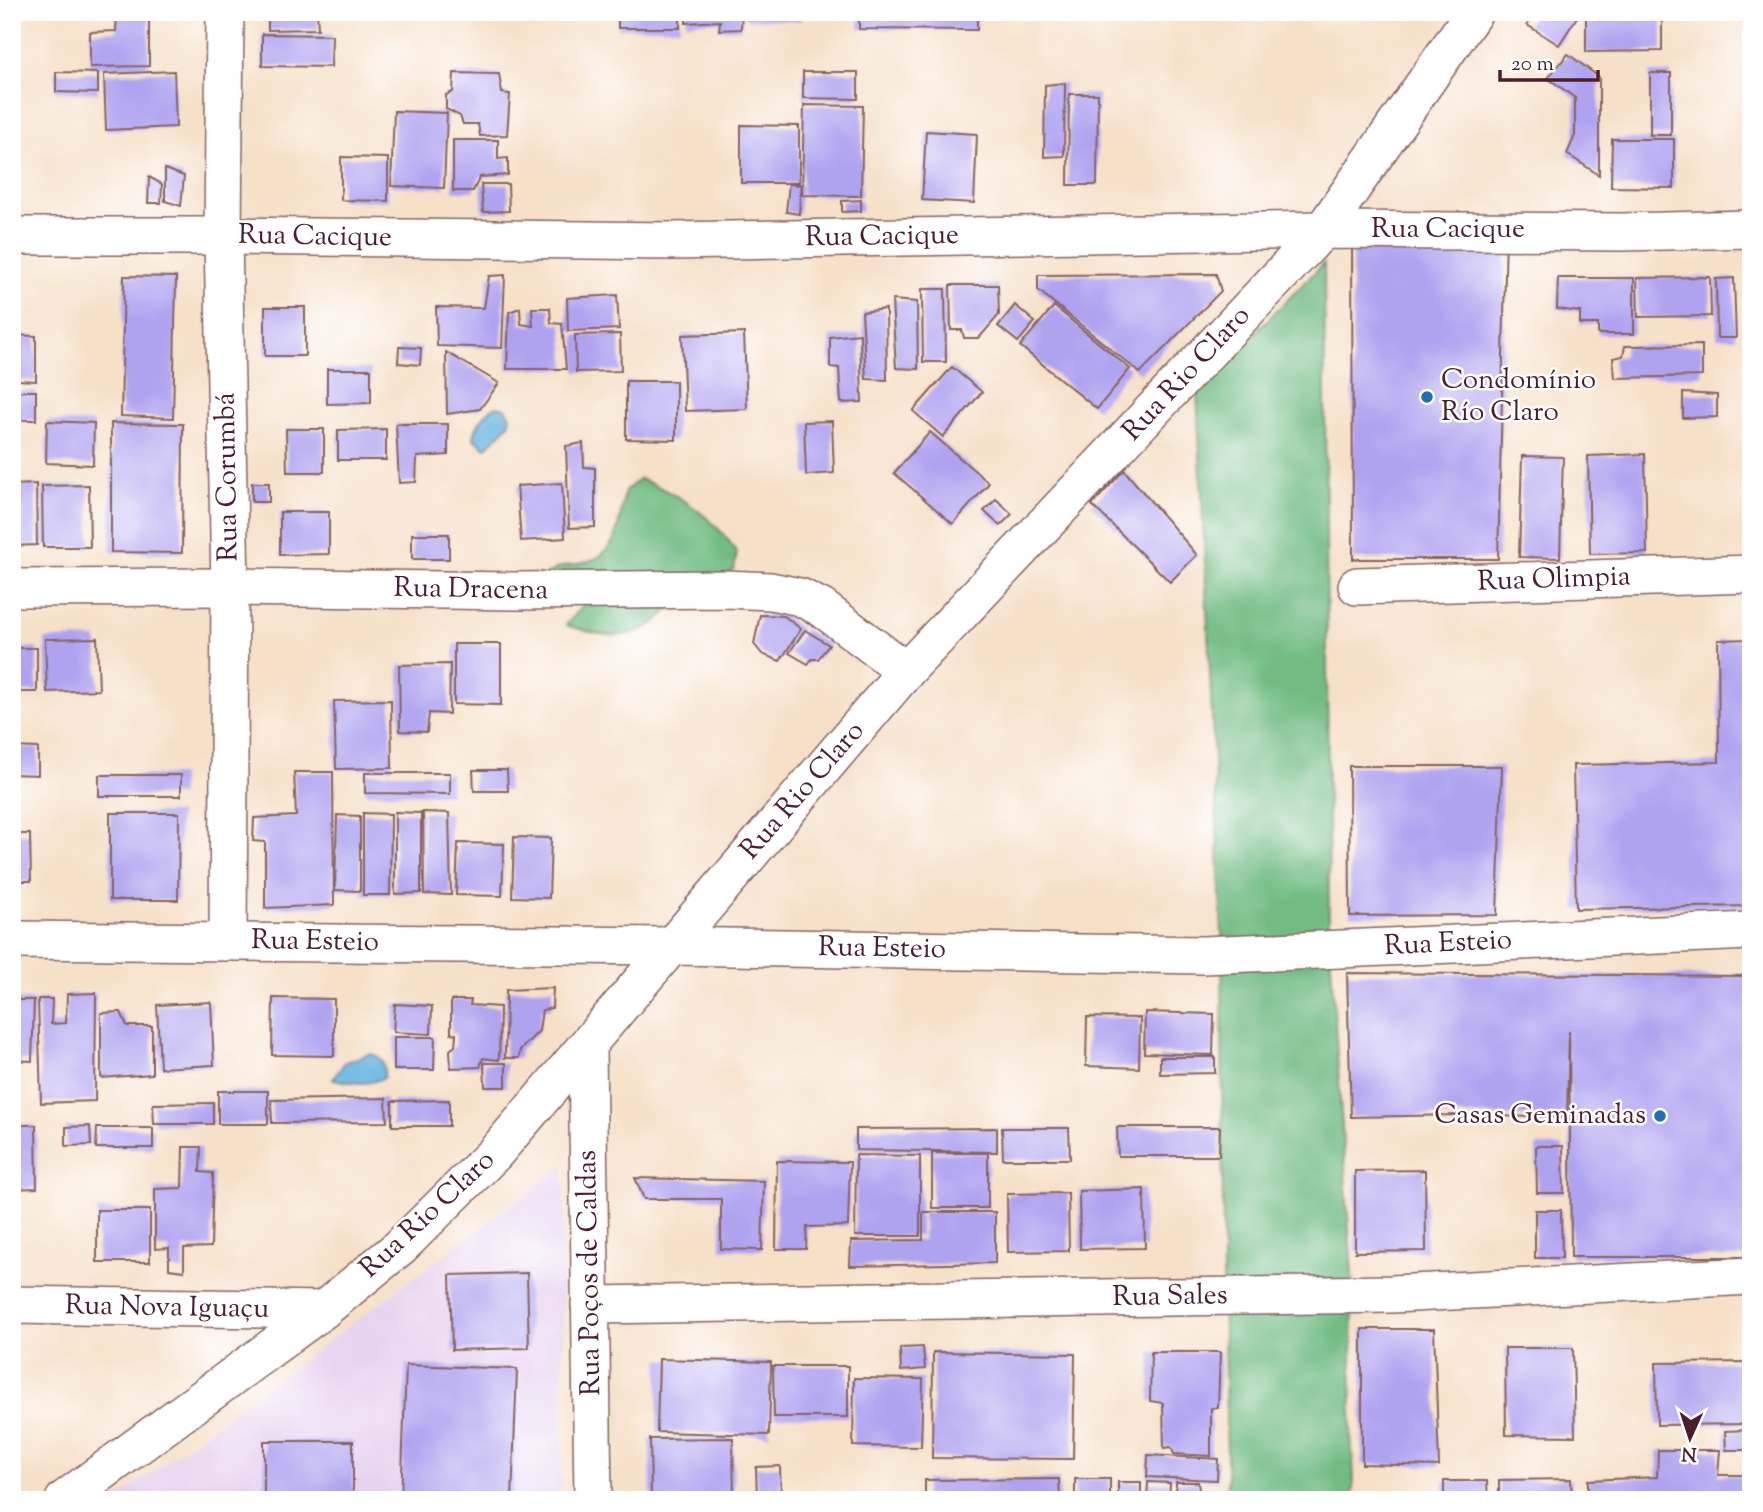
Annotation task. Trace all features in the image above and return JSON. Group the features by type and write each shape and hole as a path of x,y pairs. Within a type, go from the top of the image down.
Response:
{"street":[{"name":"Rua Corumbá","path":"225,12 223,236 230,587 228,941"},
{"name":"Rua Rio Claro","path":"64,1500 323,1310 400,1247 485,1162 587,1047 906,671 1323,230 1474,12"},
{"name":"Rua Cacique","path":"12,236 671,241 1323,230 1622,232 1751,229"},
{"name":"Rua Olimpia","path":"1357,586 1751,574"},
{"name":"Rua Dracena","path":"12,588 771,591 800,597 822,608 906,671"},
{"name":"Rua Esteio","path":"12,940 670,946 1203,955 1751,931"},
{"name":"Rua Poços de Caldas","path":"587,1047 593,1500"},
{"name":"Rua Sales","path":"590,1305 1392,1294 1751,1276"},
{"name":"Rua Nova Iguaçu","path":"12,1305 323,1310"}],"shaded area":[{"path":"564,1166 562,1500 115,1500"}],"green space":[{"path":"1324,263 1329,934 1353,1290 1351,1437 1354,1478 1352,1500 1228,1500 1223,1293 1222,935 1197,391"},
{"path":"640,479 669,492 707,518 737,553 734,569 679,601 654,623 633,633 600,634 566,625 585,604 541,579 558,568 586,562 606,551 616,534 625,491"}],"water":[{"path":"497,406 505,408 510,415 510,423 486,448 474,439 475,434 485,416"},
{"path":"369,1054 382,1061 384,1077 365,1083 333,1079 345,1062"}],"building":[{"path":"268,12 317,12 318,29 268,30"},
{"path":"618,12 680,12 680,28 618,28"},
{"path":"686,12 742,12 741,29 719,30 720,21 686,23"},
{"path":"746,12 800,12 800,21 746,19"},
{"path":"859,12 977,12 977,30 859,29"},
{"path":"1535,12 1569,12 1577,17 1559,45 1527,25"},
{"path":"1586,12 1662,12 1662,51 1586,52"},
{"path":"117,13 149,13 149,66 90,67 90,32 116,31"},
{"path":"262,34 332,35 331,67 262,66"},
{"path":"1568,54 1599,77 1599,175 1567,154 1575,135 1575,98 1548,78"},
{"path":"174,71 176,127 106,130 104,74"},
{"path":"56,72 98,73 98,93 56,92"},
{"path":"803,72 858,72 858,99 803,98"},
{"path":"454,73 499,74 502,93 510,94 507,135 480,136 478,124 463,124 460,116 446,109 446,95 453,92"},
{"path":"1650,73 1671,73 1671,135 1650,135"},
{"path":"1065,83 1064,156 1044,157 1045,85"},
{"path":"1069,94 1098,94 1097,185 1068,185"},
{"path":"804,105 863,106 861,196 802,195"},
{"path":"394,111 447,113 444,188 391,186"},
{"path":"741,125 799,126 799,183 741,183"},
{"path":"926,131 977,134 974,203 922,200"},
{"path":"1612,139 1674,139 1674,188 1611,187"},
{"path":"453,140 498,140 498,159 508,158 508,175 480,177 473,191 453,191"},
{"path":"341,157 388,158 388,201 341,200"},
{"path":"165,169 184,176 181,206 165,201"},
{"path":"149,177 162,184 161,203 148,203"},
{"path":"481,184 508,184 509,211 483,212"},
{"path":"789,184 801,185 799,214 786,212"},
{"path":"861,200 861,211 842,212 842,201"},
{"name":"Condomínio Río Claro","path":"1506,234 1498,559 1353,559 1352,235"},
{"path":"1216,274 1221,291 1140,373 1038,290 1038,275"},
{"path":"505,275 502,348 437,346 436,307 484,308 489,276"},
{"path":"124,276 176,277 173,418 121,416"},
{"path":"1710,277 1711,316 1638,317 1637,278"},
{"path":"1558,278 1634,278 1634,334 1598,334 1598,324 1580,324 1580,312 1557,309"},
{"path":"1734,278 1736,338 1717,338 1716,279"},
{"path":"950,285 998,285 999,315 979,338 964,338 962,330 951,330"},
{"path":"922,289 945,289 946,362 923,362"},
{"path":"617,295 619,329 568,331 567,298"},
{"path":"892,300 917,302 918,369 896,368"},
{"path":"1015,305 1035,322 1018,342 998,326"},
{"path":"1054,306 1130,369 1097,409 1020,346"},
{"path":"265,307 305,307 305,356 265,356"},
{"path":"520,308 521,324 533,326 532,308 550,308 551,323 562,324 566,369 507,369 509,312"},
{"path":"886,309 887,380 866,379 862,312"},
{"path":"744,333 747,409 685,411 682,335"},
{"path":"620,334 621,371 576,372 575,335"},
{"path":"860,334 862,402 841,403 839,368 830,367 830,337"},
{"path":"12,335 36,336 36,381 17,380 12,372"},
{"path":"1702,345 1702,376 1615,378 1613,358 1623,356 1625,346"},
{"path":"399,347 421,348 420,365 398,363"},
{"path":"446,352 499,383 480,409 447,414"},
{"path":"952,367 982,392 943,437 913,411"},
{"path":"327,369 371,369 371,403 327,404"},
{"path":"626,381 676,381 676,440 626,439"},
{"path":"12,391 36,391 36,420 12,420"},
{"path":"1683,393 1717,395 1717,417 1683,418"},
{"path":"47,421 94,423 93,465 46,463"},
{"path":"832,421 834,473 806,475 804,422"},
{"path":"111,423 183,424 182,553 111,552"},
{"path":"396,424 448,424 448,455 417,457 416,482 399,483"},
{"path":"286,429 324,429 324,472 287,472"},
{"path":"386,429 386,460 338,460 338,430"},
{"path":"930,432 989,483 953,524 894,473"},
{"path":"583,443 584,467 595,468 595,527 569,528 566,446"},
{"path":"1645,454 1647,553 1590,554 1588,456"},
{"path":"1522,456 1563,457 1560,558 1519,557"},
{"path":"1124,470 1197,555 1170,582 1092,505"},
{"path":"252,483 269,483 269,502 252,502"},
{"path":"562,483 565,538 521,541 517,486"},
{"path":"36,484 37,545 12,546 12,485"},
{"path":"89,485 90,547 43,547 42,486"},
{"path":"996,499 1012,514 1000,526 984,511"},
{"path":"280,512 329,512 329,554 280,555"},
{"path":"412,534 449,534 449,559 412,559"},
{"path":"760,615 784,616 801,629 780,661 762,654 754,644"},
{"path":"805,630 829,645 818,659 812,659 808,664 789,653"},
{"path":"97,638 99,690 47,692 45,639"},
{"path":"1751,639 1751,906 1576,909 1573,765 1719,762 1718,640"},
{"path":"454,644 501,644 501,705 454,704"},
{"path":"12,648 37,648 37,692 12,692"},
{"path":"450,664 449,714 429,713 427,732 400,731 399,665"},
{"path":"391,700 392,768 336,769 334,701"},
{"path":"12,747 38,748 38,775 12,774"},
{"path":"1349,766 1502,766 1497,915 1350,916"},
{"path":"473,770 507,770 508,791 474,791"},
{"path":"294,772 333,772 334,905 265,908 265,842 253,841 254,818 296,816"},
{"path":"365,773 450,773 450,794 365,793"},
{"path":"99,775 181,775 181,796 99,796"},
{"path":"395,812 421,813 421,893 395,894"},
{"path":"423,812 449,813 451,895 424,894"},
{"path":"110,813 179,813 178,900 110,900"},
{"path":"363,813 391,814 390,895 363,895"},
{"path":"337,815 360,816 360,891 335,890"},
{"path":"12,834 30,834 31,881 12,881"},
{"path":"514,837 551,838 549,898 512,897"},
{"path":"458,843 504,844 502,896 456,895"},
{"name":"Casas Geminadas","path":"1347,973 1751,976 1751,1257 1571,1257 1569,1031 1567,1118 1460,1115 1351,1117"},
{"path":"553,988 552,1008 542,1010 539,1031 520,1050 519,1058 505,1058 506,990"},
{"path":"96,993 95,1101 41,1103 38,999 52,999 51,1024 66,1023 67,994"},
{"path":"273,998 334,999 334,1056 272,1055"},
{"path":"12,1000 34,1000 32,1061 12,1060"},
{"path":"451,1000 471,1000 470,1005 500,1007 499,1060 483,1058 480,1067 451,1068 450,1050 455,1046 456,1034 451,1033"},
{"path":"211,1002 214,1065 160,1068 157,1005"},
{"path":"395,1004 432,1006 431,1034 393,1032"},
{"path":"121,1012 127,1026 152,1026 152,1074 101,1078 101,1013"},
{"path":"1145,1012 1214,1014 1213,1055 1144,1053"},
{"path":"1087,1017 1140,1018 1139,1068 1086,1066"},
{"path":"394,1037 435,1037 434,1070 394,1070"},
{"path":"1160,1057 1215,1057 1215,1073 1160,1074"},
{"path":"484,1063 506,1063 506,1087 485,1087"},
{"path":"218,1091 268,1091 268,1124 218,1124"},
{"path":"386,1098 387,1122 272,1123 271,1100"},
{"path":"449,1100 449,1126 392,1126 392,1101"},
{"path":"213,1103 213,1124 154,1124 153,1104"},
{"path":"12,1125 36,1125 37,1188 12,1189"},
{"path":"90,1126 91,1145 66,1146 66,1127"},
{"path":"1117,1127 1220,1127 1219,1156 1118,1156"},
{"path":"97,1128 153,1128 153,1148 96,1148"},
{"path":"997,1128 997,1152 856,1150 856,1129"},
{"path":"1002,1128 1069,1128 1070,1159 1003,1159"},
{"path":"1536,1146 1563,1146 1564,1193 1537,1193"},
{"path":"183,1147 201,1147 200,1172 213,1173 211,1247 184,1248 184,1271 169,1269 169,1248 155,1249 155,1189 182,1188"},
{"path":"932,1153 988,1153 988,1208 932,1208"},
{"path":"856,1155 920,1156 920,1236 855,1236"},
{"path":"777,1161 850,1162 848,1226 807,1227 806,1249 776,1249"},
{"path":"1425,1170 1426,1251 1355,1252 1355,1171"},
{"path":"635,1178 764,1181 762,1250 721,1249 721,1199 644,1199"},
{"path":"1144,1189 1145,1248 1080,1249 1079,1191"},
{"path":"1068,1193 1069,1251 1008,1252 1007,1194"},
{"path":"97,1210 150,1210 150,1262 97,1262"},
{"path":"1535,1210 1561,1210 1562,1258 1535,1258"},
{"path":"923,1212 995,1212 995,1263 850,1266 851,1241 923,1240"},
{"path":"527,1273 529,1348 452,1350 450,1275"},
{"path":"1362,1329 1434,1329 1439,1466 1362,1464"},
{"path":"923,1347 925,1369 901,1371 900,1348"},
{"path":"1505,1348 1573,1348 1575,1436 1506,1435"},
{"path":"933,1352 1075,1354 1073,1459 932,1458"},
{"path":"1151,1352 1220,1352 1218,1407 1211,1408 1211,1456 1174,1454 1171,1447 1164,1448 1163,1403 1150,1401"},
{"path":"659,1359 771,1362 769,1435 657,1432"},
{"path":"1751,1362 1751,1424 1657,1425 1656,1363"},
{"path":"406,1365 517,1369 512,1500 401,1500"},
{"path":"773,1366 848,1366 848,1417 774,1417"},
{"path":"854,1378 923,1379 921,1447 853,1446"},
{"path":"1747,1430 1748,1450 1726,1450 1725,1431"},
{"path":"733,1438 734,1500 651,1500 650,1439"},
{"path":"264,1441 353,1441 353,1500 264,1500"},
{"path":"1658,1450 1720,1450 1718,1475 1751,1475 1751,1500 1588,1500 1588,1480 1657,1477"},
{"path":"1148,1455 1218,1459 1217,1480 1147,1477"},
{"path":"780,1466 781,1500 757,1500 756,1467"},
{"path":"1059,1479 1060,1500 925,1496 925,1480"},
{"path":"1075,1479 1110,1479 1110,1497 1075,1498"},
{"path":"1571,1479 1572,1500 1499,1500 1499,1480"},
{"path":"1444,1481 1487,1481 1488,1500 1444,1500"},
{"path":"1118,1482 1141,1482 1141,1500 1118,1500"},
{"path":"1148,1482 1170,1483 1169,1500 1147,1500"},
{"path":"1176,1482 1198,1482 1200,1497 1193,1500 1176,1500"}],"place":[{"name":"Condomínio Río Claro","path":"1427,397"},
{"name":"Casas Geminadas","path":"1660,1116"}]}
